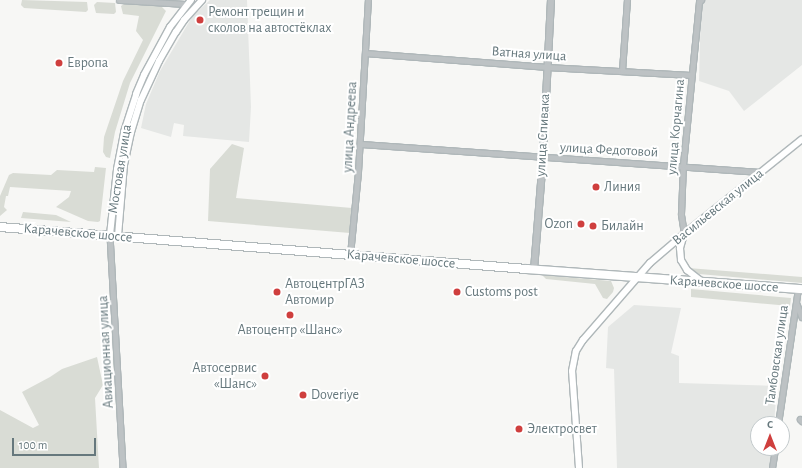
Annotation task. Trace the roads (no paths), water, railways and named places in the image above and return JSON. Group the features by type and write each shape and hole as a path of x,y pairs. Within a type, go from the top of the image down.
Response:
{"highway":[{"name":"Карачевское шоссе","path":"0,227 637,278 800,289"}],"main road":[{"name":"Мостовая улица","path":"114,236 124,165 136,117 159,61 184,20 193,8 202,0"},
{"name":"Мостовая улица","path":"114,236 117,169 130,112 144,75 153,57 187,1"},
{"name":"Васильевская улица","path":"637,278 650,263 684,234 802,139"},
{"path":"684,234 680,248 681,260 686,270 702,282"},
{"path":"579,468 571,384 575,356 582,340 637,278"}],"street":[{"path":"119,0 187,1 193,8"},
{"name":"улица Андреева","path":"350,255 360,144 368,0"},
{"name":"улица Спивака","path":"534,270 543,158 551,0"},
{"path":"622,71 627,0"},
{"name":"улица Корчагина","path":"684,234 681,214 683,165 698,2 701,0"},
{"name":"Ватная улица","path":"365,53 547,67 691,74"},
{"name":"улица Федотовой","path":"360,144 543,158 683,165 761,172"},
{"name":"Авиационная улица","path":"114,236 122,468"},
{"name":"Тамбовская улица","path":"779,416 796,302 800,289"},
{"path":"796,302 802,317"},
{"path":"772,468 774,456"}],"place":[{"name":"Ремонт трещин и сколов на автостёклах","path":"200,20"},
{"name":"Европа","path":"59,63"},
{"name":"Линия","path":"596,187"},
{"name":"Ozon","path":"581,224"},
{"name":"Билайн","path":"593,226"},
{"name":"АвтоцентрГАЗ Автомир","path":"277,292"},
{"name":"Customs post","path":"457,292"},
{"name":"Автоцентр «Шанс»","path":"290,315"},
{"name":"Автосервис «Шанс»","path":"265,376"},
{"name":"Doveriye","path":"303,395"},
{"name":"Электросвет","path":"519,429"}]}
